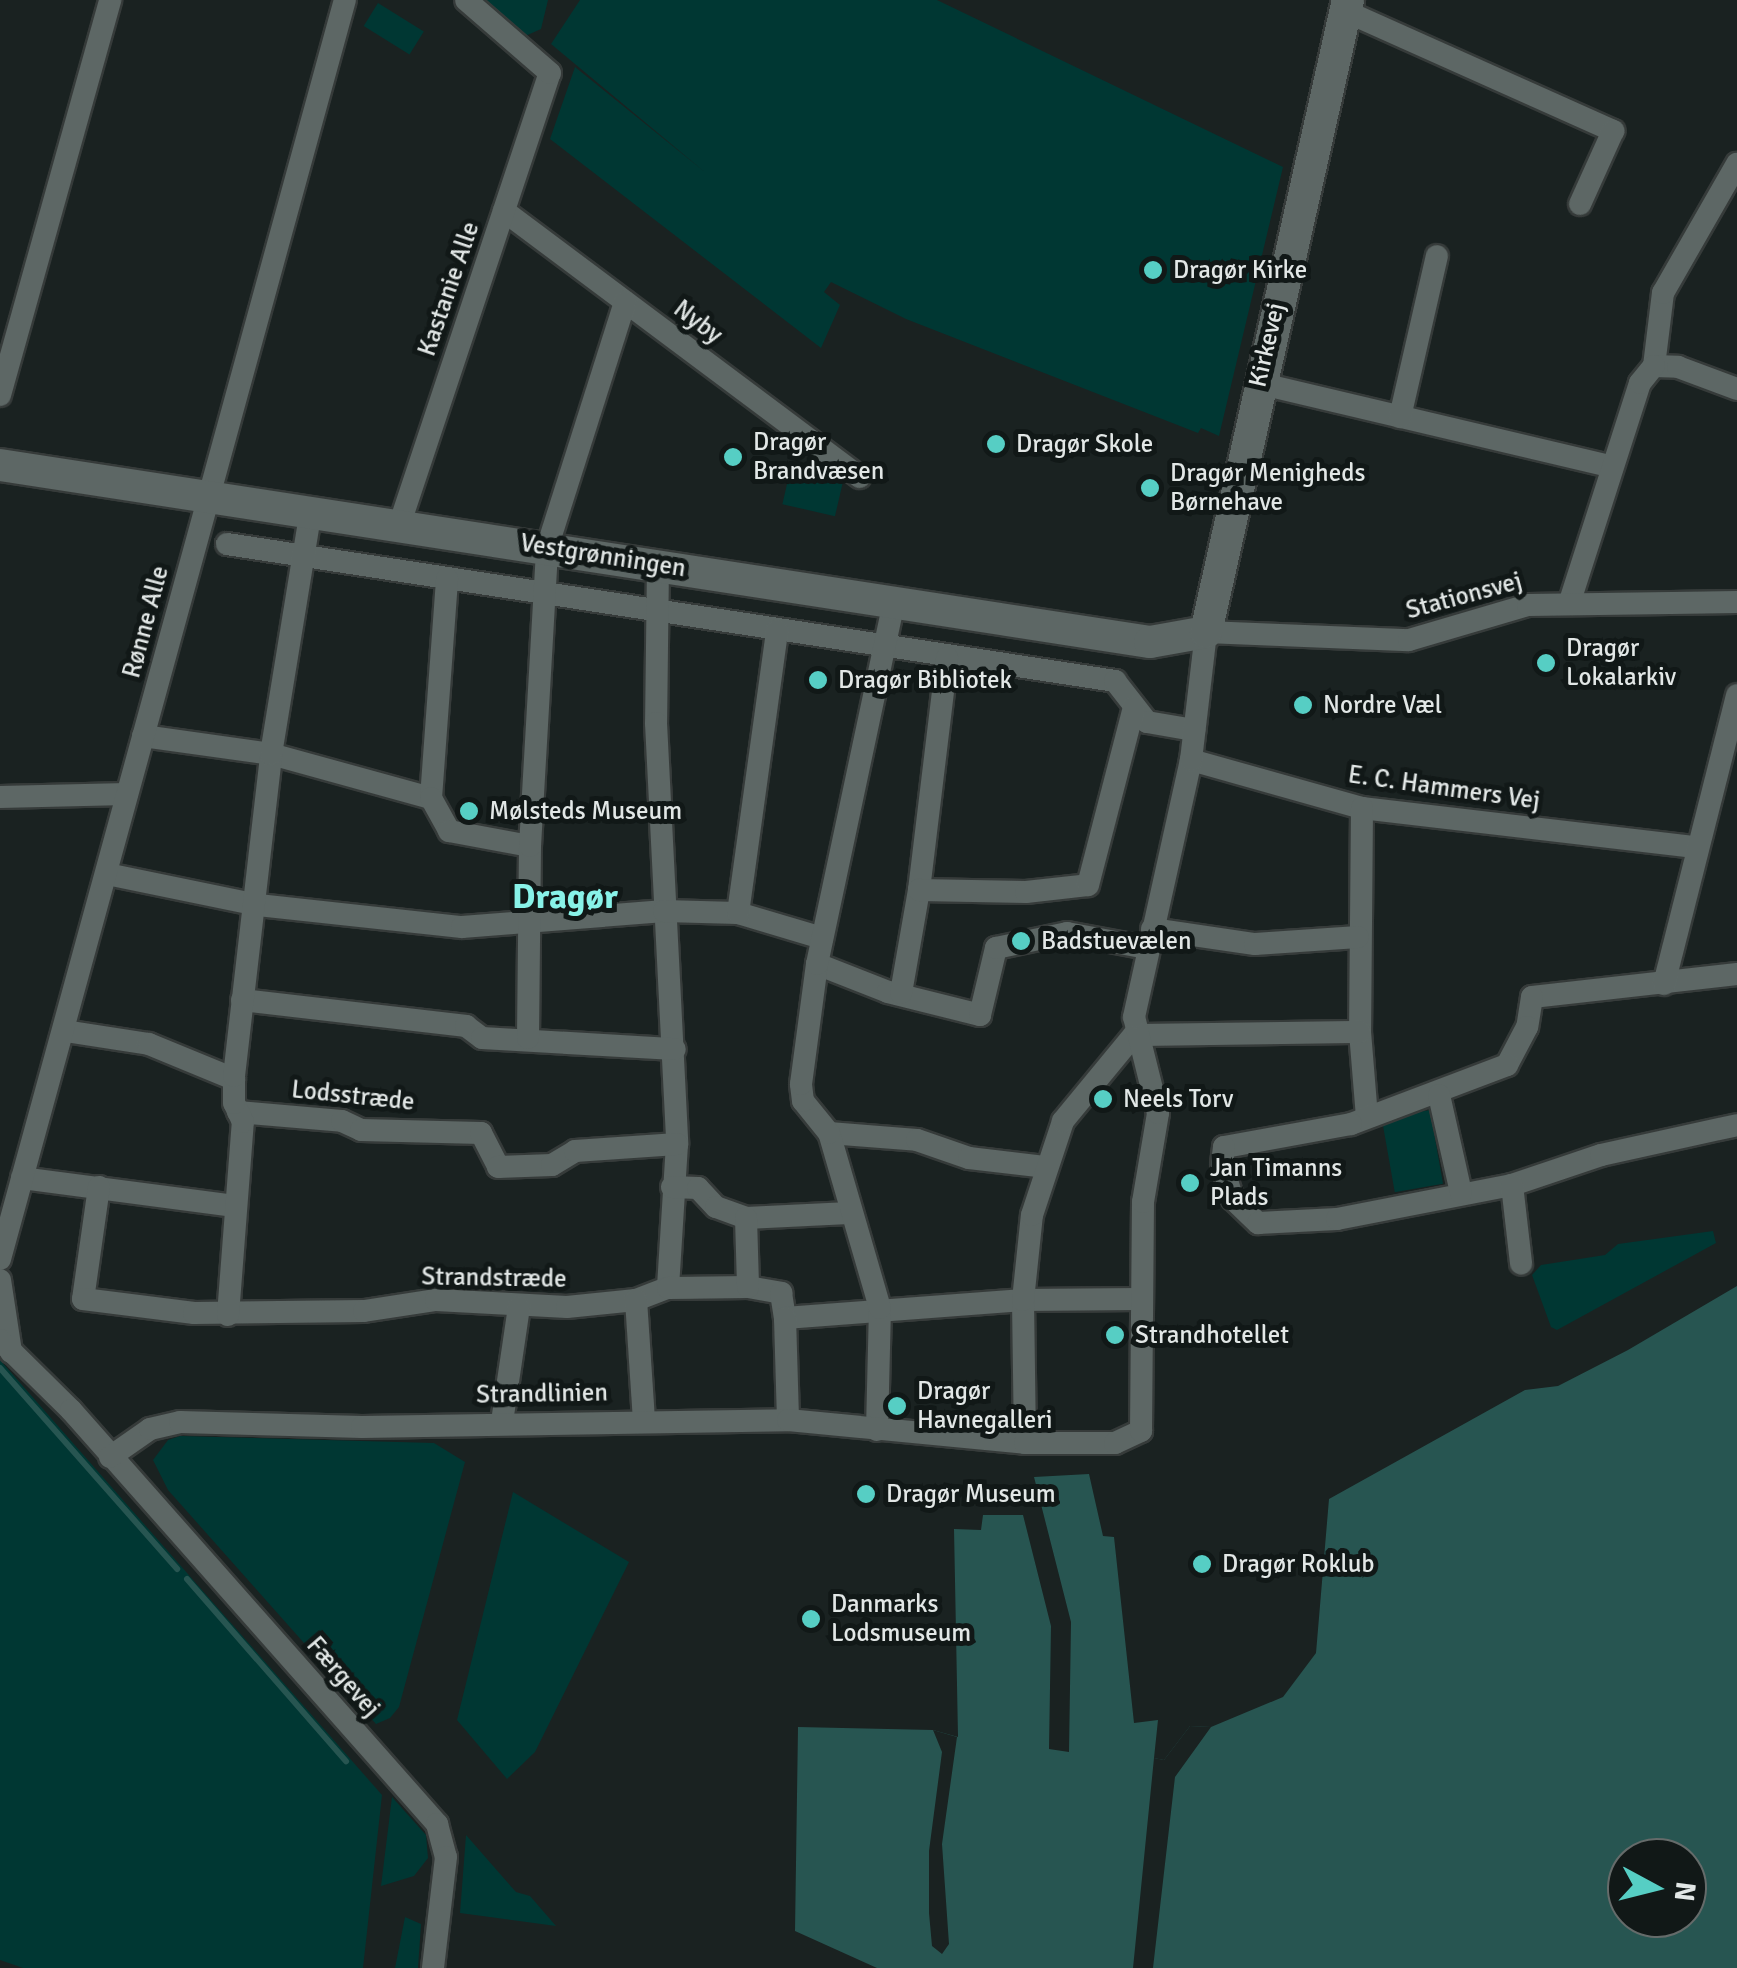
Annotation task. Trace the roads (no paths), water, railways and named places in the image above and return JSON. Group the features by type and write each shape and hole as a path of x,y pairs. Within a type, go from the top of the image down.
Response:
{"street":[{"path":"0,395 110,0"},
{"name":"Rønne Alle","path":"0,1259 344,0"},
{"name":"Kastanie Alle","path":"400,523 550,73 466,0"},
{"path":"1346,6 1614,130 1580,204"},
{"name":"Kirkevej","path":"1206,632 1258,383 1346,6"},
{"path":"1570,602 1640,383 1654,366 1663,293 1737,164"},
{"name":"Nyby","path":"504,211 859,477"},
{"path":"1400,417 1437,256"},
{"path":"528,1038 530,846 547,548 624,302"},
{"path":"1654,366 1678,367 1737,390"},
{"path":"1258,383 1612,467"},
{"name":"Vestgrønningen","path":"0,465 400,523 1150,642 1206,632"},
{"path":"228,1315 243,1122 234,1080 242,1000 258,905 271,754 311,511"},
{"name":"Vestgrønningen","path":"227,544 947,658 1116,681 1148,722 1194,730"},
{"path":"658,565 655,613 664,910 675,1049 676,1144 668,1288"},
{"path":"448,579 431,798 449,831 530,846"},
{"name":"Stationsvej","path":"1206,632 1409,640 1528,606 1570,602 1737,602"},
{"path":"877,1430 880,1308 828,1133 803,1100 801,1084 822,938 894,603"},
{"path":"738,913 776,631"},
{"path":"785,1318 1023,1300 1139,1299 1150,1162 1158,1114 1134,1035 1150,938 1191,760 1206,632"},
{"path":"901,993 919,890 947,658"},
{"path":"1664,984 1693,847 1737,695"},
{"path":"919,890 1026,892 1088,885 1094,877 1134,707"},
{"path":"144,736 271,754 431,798"},
{"name":"E. C. Hammers Vej","path":"1191,760 1362,808 1693,847"},
{"path":"0,797 127,794"},
{"path":"1362,808 1358,936 1367,1117"},
{"path":"107,874 258,905 462,927 664,910 738,913 822,938"},
{"path":"817,964 980,1015 996,948 1067,933 1254,944 1358,936"},
{"path":"1737,974 1532,997 1527,1027 1507,1065 1439,1095 1367,1117 1224,1147 1222,1164 1234,1199 1258,1223 1336,1219 1512,1185 1601,1155 1737,1125"},
{"path":"242,1000 466,1026 482,1038 528,1038 616,1050 675,1049"},
{"path":"64,1031 149,1044 234,1080"},
{"path":"1026,1443 1023,1300 1032,1215 1063,1121 1134,1035 1360,1032"},
{"path":"1439,1095 1461,1193"},
{"name":"Lodsstræde","path":"238,1112 342,1121 361,1130 481,1133 498,1167 552,1165 575,1151 676,1144"},
{"path":"828,1133 917,1140 969,1158 1046,1167"},
{"path":"22,1178 235,1206"},
{"path":"1512,1185 1520,1263"},
{"name":"Strandstræde","path":"100,1187 84,1299 228,1315 436,1300 519,1308 636,1300 668,1288 748,1287"},
{"path":"672,1187 698,1188 716,1207 746,1218 849,1213"},
{"path":"746,1218 748,1287 781,1293 788,1420"},
{"path":"0,1280 6,1346 110,1457"},
{"name":"Strandlinien","path":"110,1457 150,1430 180,1422 788,1420 1026,1443 1115,1444 1141,1432 1139,1299"},
{"path":"636,1300 644,1420"},
{"path":"502,1422 519,1308"},
{"name":"Færgevej","path":"110,1457 436,1824 446,1857 433,1968"}],"waterway":[{"path":"0,1368 177,1569"},
{"path":"187,1579 346,1761"}],"place":[{"name":"Dragør Kirke","path":"1153,270"},
{"name":"Dragør Skole","path":"996,444"},
{"name":"Dragør Brandvæsen","path":"733,457"},
{"name":"Dragør Menigheds Børnehave","path":"1150,488"},
{"name":"Dragør Lokalarkiv","path":"1546,663"},
{"name":"Dragør Bibliotek","path":"818,680"},
{"name":"Nordre Væl","path":"1303,705"},
{"name":"Mølsteds Museum","path":"469,811"},
{"name":"Badstuevælen","path":"1021,941"},
{"name":"Neels Torv","path":"1103,1099"},
{"name":"Jan Timanns Plads","path":"1190,1183"},
{"name":"Strandhotellet","path":"1115,1335"},
{"name":"Dragør Havnegalleri","path":"897,1406"},
{"name":"Dragør Museum","path":"866,1494"},
{"name":"Dragør Roklub","path":"1202,1564"},
{"name":"Danmarks Lodsmuseum","path":"811,1619"}],"district":[{"name":"Dragør","path":"565,897"}]}
